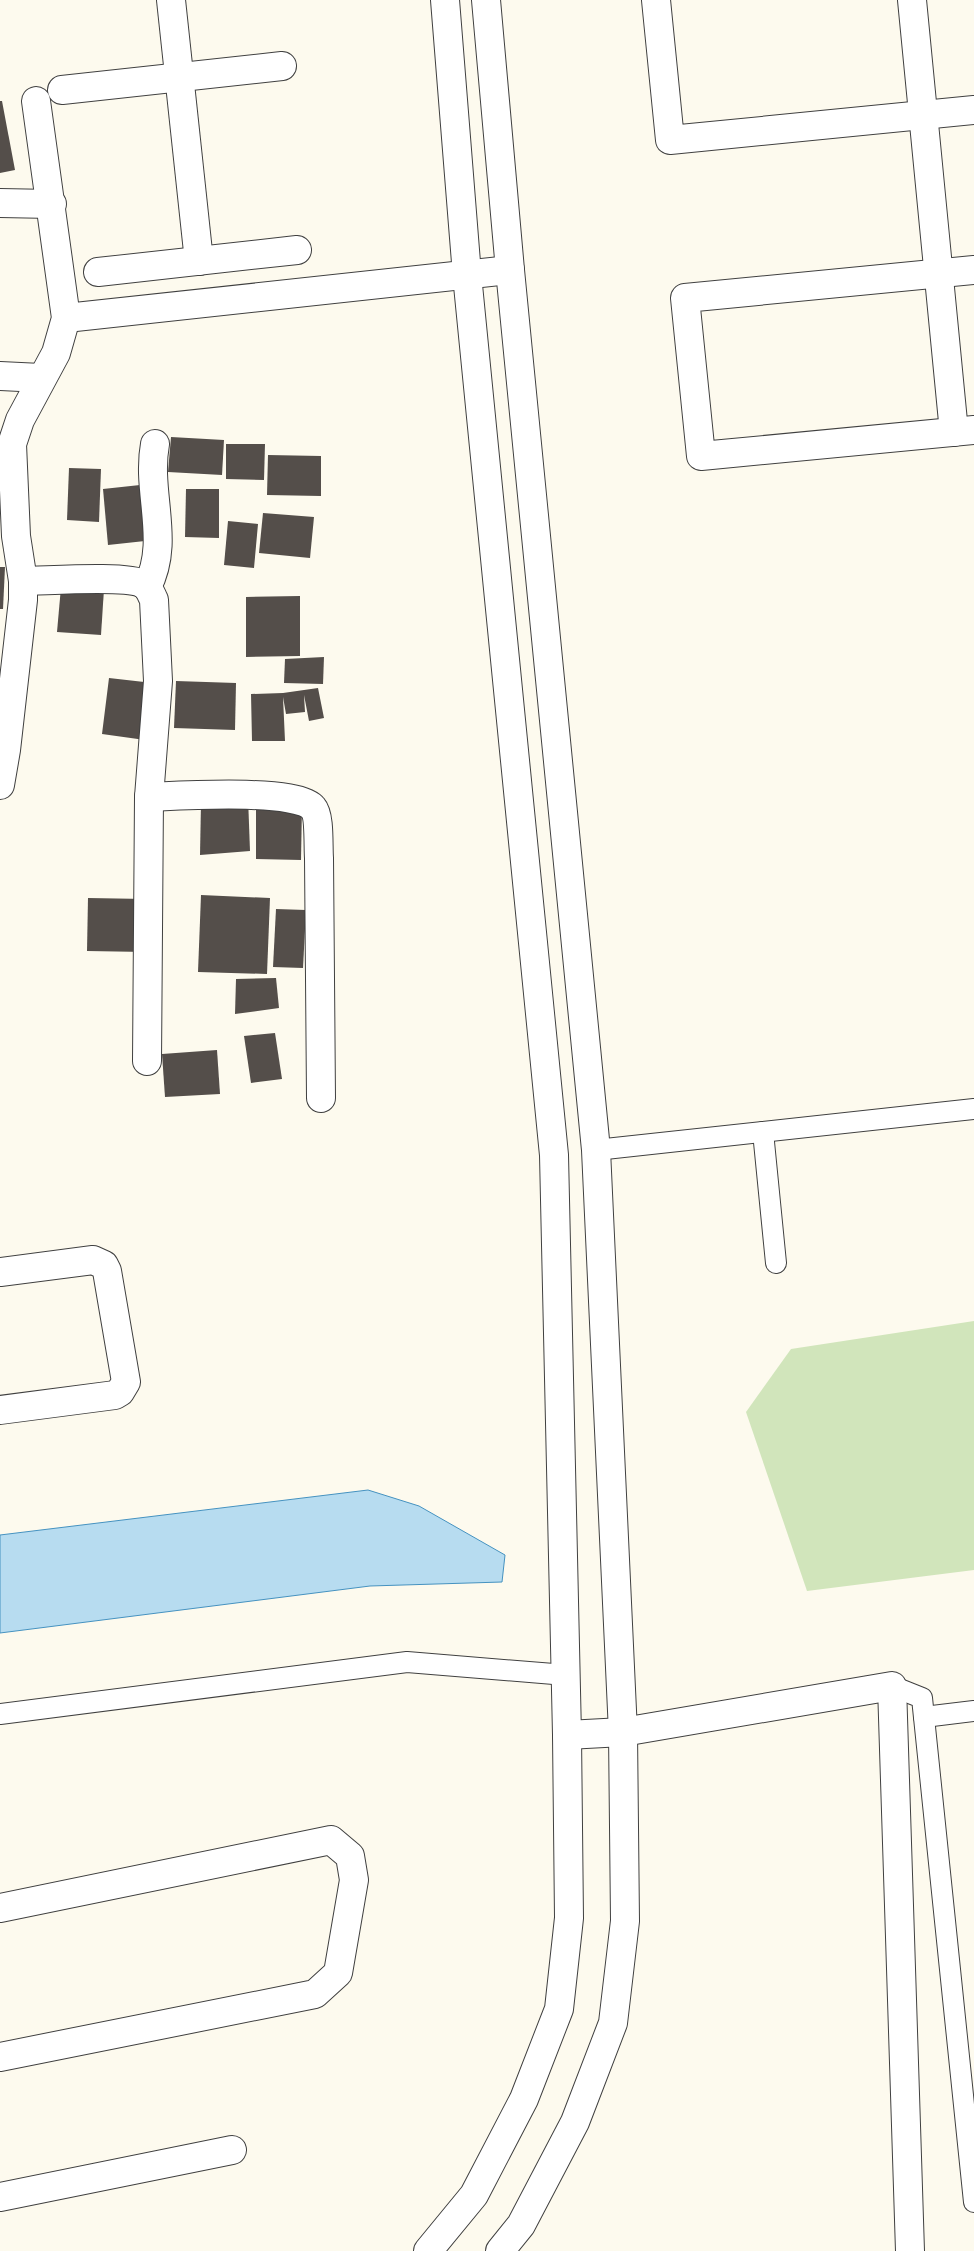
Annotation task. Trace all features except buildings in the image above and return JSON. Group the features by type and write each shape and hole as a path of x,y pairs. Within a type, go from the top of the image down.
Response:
{"street":[{"path":"171,0 199,261"},
{"path":"428,2251 474,2195 524,2099 559,2009 569,1918 566,1675 554,1156 467,275 445,0"},
{"path":"486,0 510,270 596,1150 623,1732 625,1921 613,2022 575,2122 521,2225 500,2251"},
{"path":"656,0 670,140 974,110"},
{"path":"912,0 938,273 964,430 700,456 685,298 938,273 974,270"},
{"path":"62,90 282,66"},
{"path":"0,785 6,750 9,648 23,581 6,445 56,353 66,318 52,204 36,101"},
{"path":"0,203 52,204"},
{"path":"98,272 297,250"},
{"path":"66,318 510,270"},
{"path":"0,376 41,378"},
{"path":"147,587 155,572 158,554 152,473 155,444"},
{"path":"23,581 126,580 143,584 147,587 154,600 158,681 149,797 147,1061"},
{"path":"149,797 198,795 278,797 308,804 314,808 319,858 321,1098"},
{"path":"0,1272 94,1260 104,1265 126,1382 120,1392 114,1395 0,1410"},
{"path":"567,1735 623,1732 892,1686 910,2251"},
{"path":"0,1908 331,1840 350,1856 354,1880 338,1974 315,1994 0,2057"},
{"path":"0,2197 232,2150"}],"lane":[{"path":"596,1150 974,1109"},
{"path":"762,1132 776,1263"},
{"path":"0,1714 407,1662 566,1675"},
{"path":"892,1686 922,1698 974,2202"},
{"path":"924,1717 974,1711"}],"green space":[{"path":"974,1321 974,1570 807,1591 746,1412 791,1349"}],"water":[{"path":"368,1490 419,1506 505,1555 502,1582 370,1586 0,1633 0,1535"}]}
